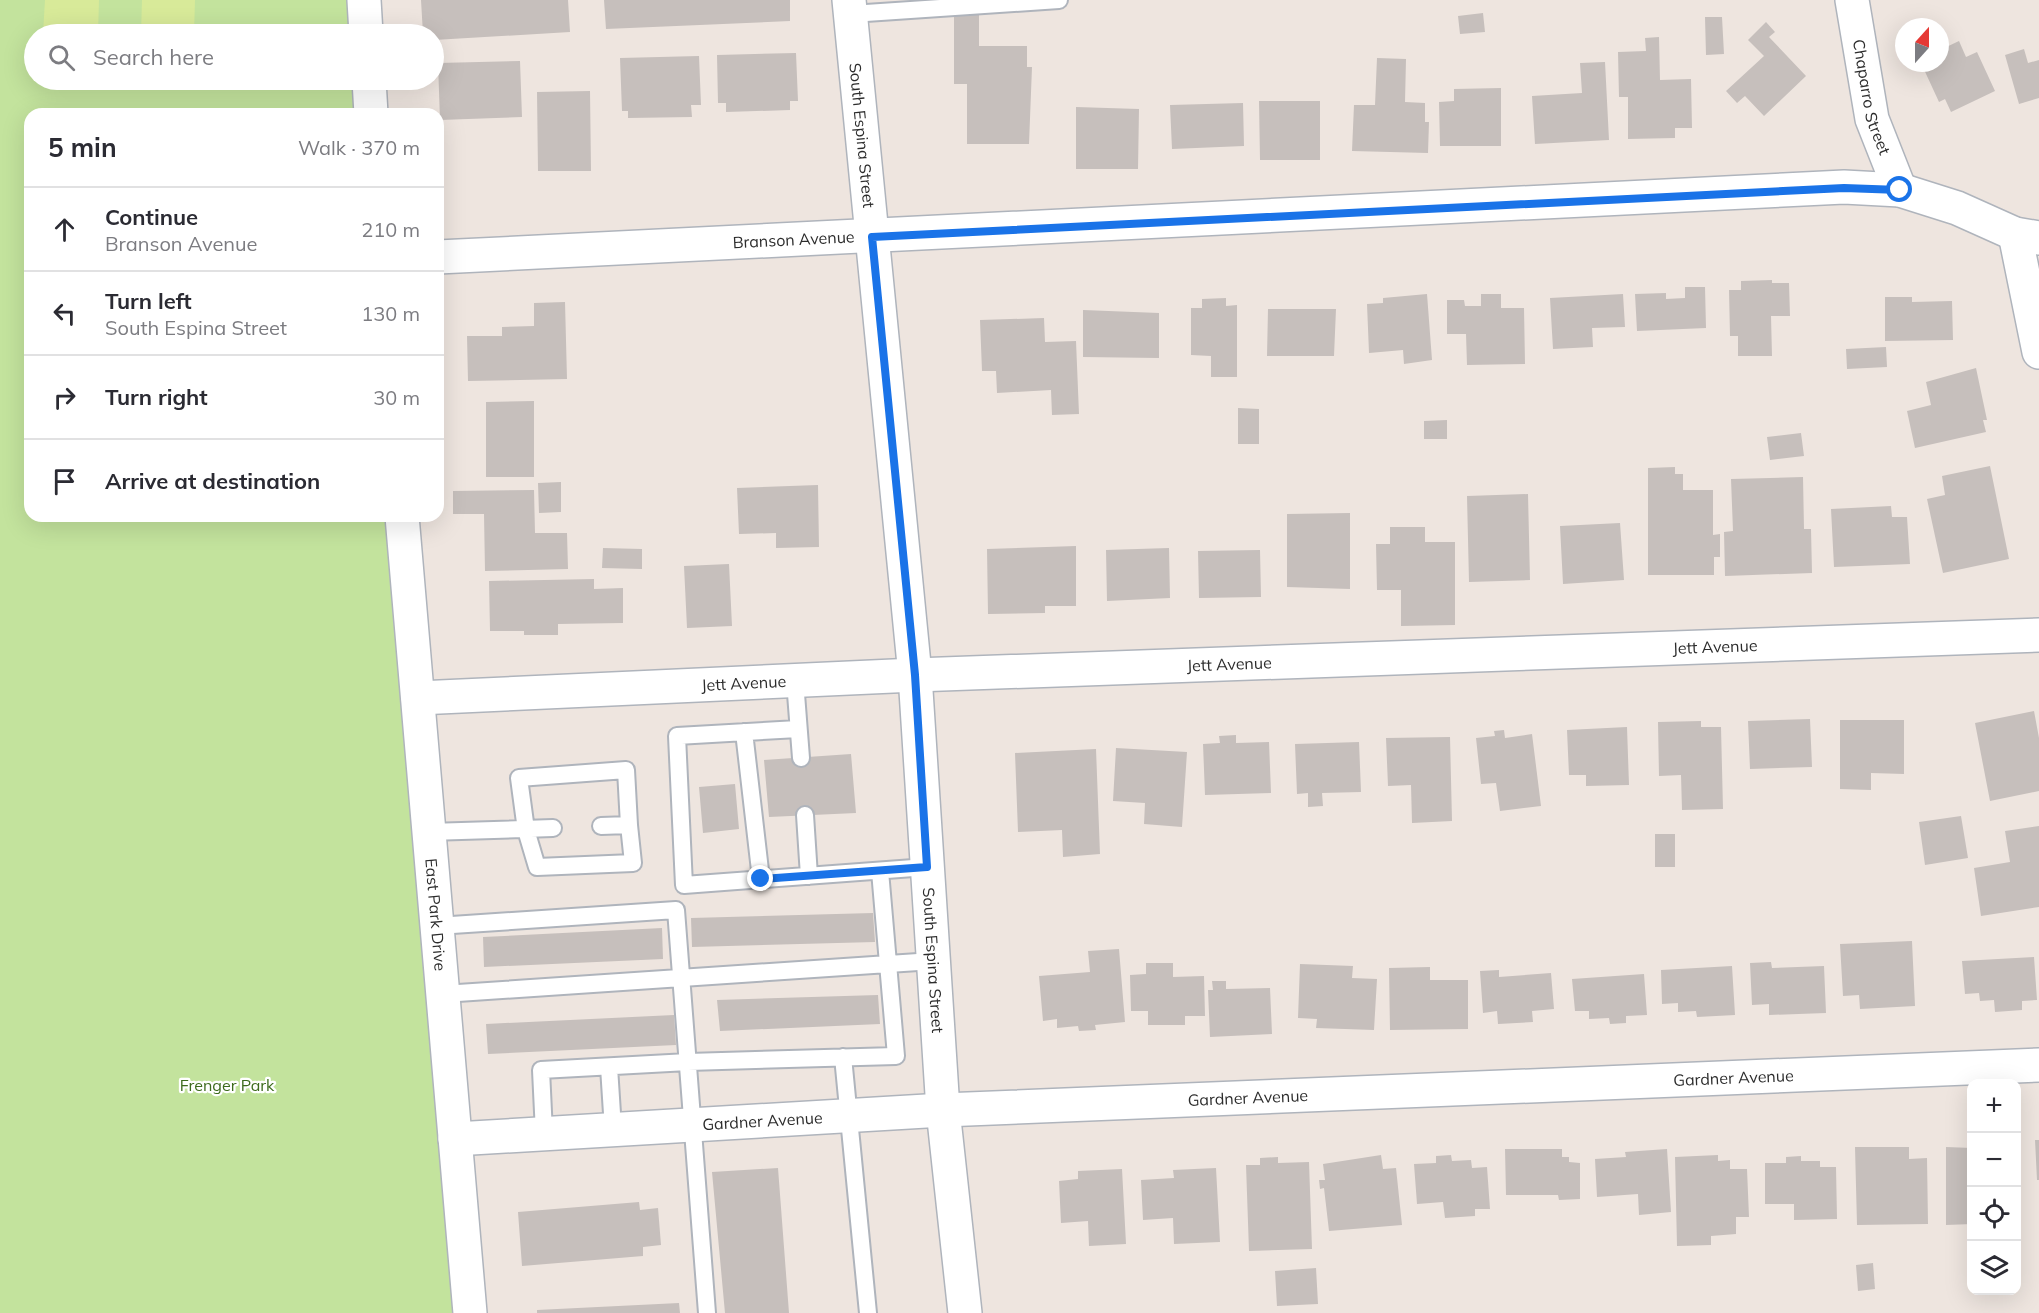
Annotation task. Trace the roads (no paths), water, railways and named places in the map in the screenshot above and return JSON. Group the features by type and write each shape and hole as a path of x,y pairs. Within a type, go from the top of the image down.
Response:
{"street":[{"path":"364,0 365,24"},
{"name":"Chaparro Street","path":"1852,0 1872,119 1900,190"},
{"name":"South Espina Street","path":"850,7 915,675 943,1110 965,1313"},
{"path":"370,90 371,108"},
{"name":"Branson Avenue","path":"444,256 872,237 1844,188 1900,190 1957,208 2027,236"},
{"path":"2027,236 2039,352"},
{"name":"East Park Drive","path":"402,522 470,1313"},
{"name":"Jett Avenue","path":"417,698 915,675 2039,635"},
{"name":"Gardner Avenue","path":"455,1139 943,1110 2039,1065"}],"lane":[{"path":"850,7 1059,0"},
{"path":"795,681 801,758"},
{"path":"706,1313 676,910 684,885 677,736 798,729"},
{"path":"744,732 761,879"},
{"path":"626,770 629,825 633,863 537,867 526,830 519,778 626,770"},
{"path":"805,815 809,876"},
{"path":"601,826 629,825"},
{"path":"429,832 553,828"},
{"path":"684,885 927,867"},
{"path":"544,1133 540,1071 687,1062 896,1056 880,871"},
{"path":"437,926 676,910"},
{"path":"443,994 681,976 933,961"},
{"path":"843,1057 868,1313"},
{"path":"609,1067 613,1129"}],"park label":[{"name":"Frenger Park","path":"227,1085"}]}
